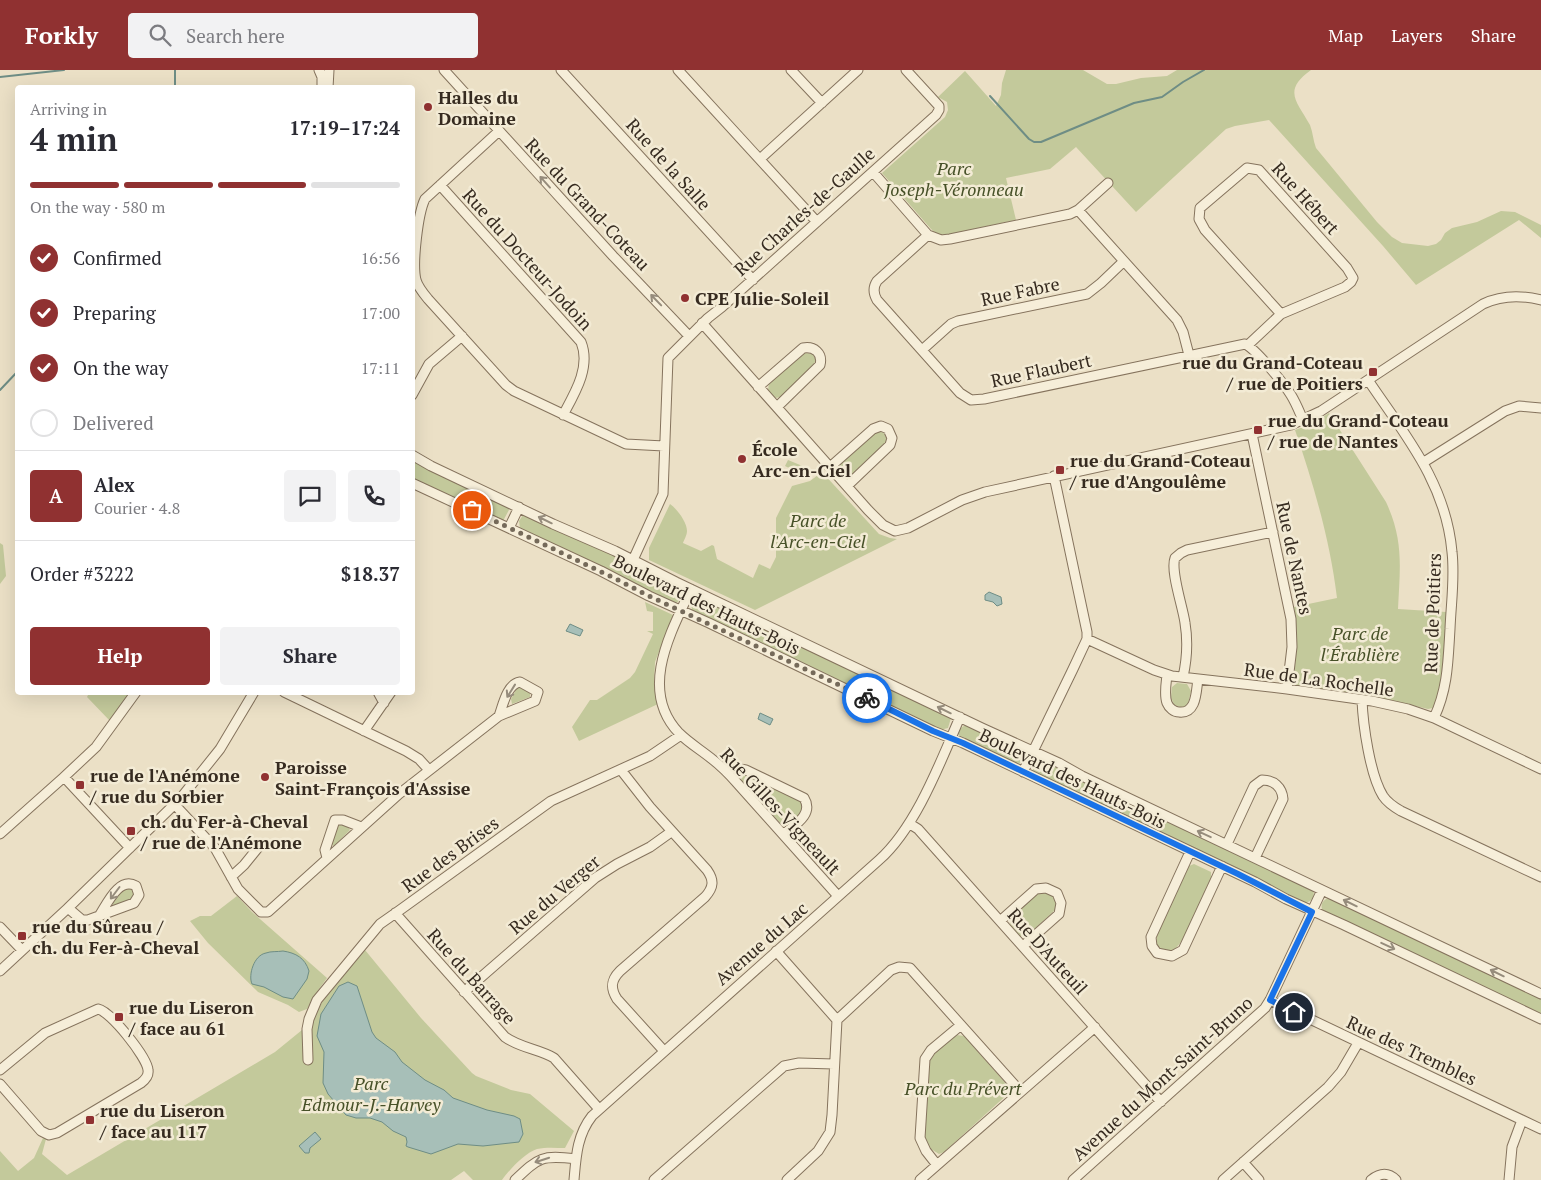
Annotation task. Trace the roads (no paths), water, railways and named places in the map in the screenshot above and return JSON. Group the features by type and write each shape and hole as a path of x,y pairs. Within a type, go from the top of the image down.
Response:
{"street":[{"path":"316,85 318,70"},
{"path":"318,70 322,77 322,85"},
{"path":"328,85 329,70"},
{"name":"Rue du Grand-Coteau","path":"444,70 613,256 689,336"},
{"path":"678,70 817,222"},
{"path":"791,70 822,103"},
{"path":"760,159 858,70"},
{"name":"Rue Charles-de-Gaulle","path":"633,560 663,497 667,360 670,354 702,323 753,280 936,115 940,107 906,70"},
{"name":"Rue de la Salle","path":"564,71 753,280"},
{"path":"499,131 425,199 420,211 415,270 421,290 509,388 626,444 664,446"},
{"name":"Rue Hébert","path":"1248,345 1281,314 1344,287 1353,278 1348,268 1259,170 1247,168 1200,208 1198,219 1205,230 1281,314"},
{"path":"873,172 928,235 937,239 950,239 1070,214 1078,210 1108,182"},
{"name":"Rue du Docteur-Jodoin","path":"440,185 581,342 583,351 582,375 563,415"},
{"path":"1078,210 1177,320 1183,332 1188,355"},
{"name":"Rue Flaubert","path":"928,235 879,278 874,290 877,300 960,393 969,399 975,400 1241,344 1248,345"},
{"name":"Rue Fabre","path":"922,350 951,324 958,321 1087,294 1124,261"},
{"path":"702,323 883,526 895,531 908,528 937,512 973,496 1008,486 1291,425 1316,414 1486,302 1516,296 1541,300"},
{"path":"415,390 429,364 462,336"},
{"path":"1248,345 1289,391 1303,420"},
{"path":"758,387 802,348 811,348 818,351 821,359 820,365 777,407"},
{"name":"Rue de Poitiers","path":"1368,380 1424,462 1443,508 1453,557 1453,589 1446,683 1443,698 1434,718"},
{"path":"1424,462 1505,411 1519,406 1541,408"},
{"path":"830,467 873,429 881,426 888,429 892,438 890,445 847,486"},
{"name":"Rue de Nantes","path":"1252,434 1292,626 1292,647 1287,689"},
{"name":"Boulevard des Hauts-Bois","path":"415,457 1541,994"},
{"path":"1023,772 1087,639 1085,615 1054,476"},
{"name":"Boulevard des Hauts-Bois","path":"415,484 1222,866 1312,912 1541,1019"},
{"path":"509,528 519,508"},
{"path":"1183,677 1187,640 1184,614 1174,569 1175,558 1181,552 1187,550 1273,532"},
{"name":"Rue Gilles-Vigneault","path":"691,589 664,651 659,669 660,692 666,714 673,726 681,734 727,772 838,896"},
{"name":"Rue de La Rochelle","path":"1087,639 1166,675 1287,689 1401,707 1434,718 1541,770"},
{"path":"1166,675 1167,702 1172,710 1179,712 1188,711 1193,705 1198,679"},
{"path":"174,805 214,848 238,889 261,912 265,912 273,909 399,794 499,716 533,702 537,698 538,692 520,682 514,684 499,716"},
{"path":"0,834 102,741 134,695"},
{"path":"0,971 174,805 220,749 252,695"},
{"path":"290,695 417,757 430,770"},
{"path":"380,695 384,703"},
{"path":"364,731 389,695"},
{"path":"1362,700 1364,732 1377,782 1386,800 1401,811 1541,877"},
{"name":"Avenue du Lac","path":"574,1180 582,1130 599,1109 885,854 910,824 960,717"},
{"name":"Rue des Brises","path":"308,1060 306,1029 315,1003 340,970 380,924 551,801 656,753 681,734"},
{"path":"727,772 734,768 746,770 804,798 807,805 805,815 784,834"},
{"path":"621,770 671,832 710,875 712,887 706,897 620,971 612,984 617,999 664,1051"},
{"path":"64,777 130,848"},
{"path":"1227,844 1254,786 1262,780 1273,782 1281,790 1283,799 1255,858"},
{"path":"327,858 325,850 335,820 341,819 361,827"},
{"name":"Rue D'Auteuil","path":"910,824 918,829 1161,1102"},
{"name":"Rue du Verger","path":"464,992 598,875 650,848 671,832"},
{"path":"232,877 261,844"},
{"path":"1190,852 1151,937 1152,948 1160,954 1172,956 1183,950 1222,866"},
{"path":"68,908 83,920 98,916 134,903 139,895 136,886 128,883 122,885 98,916"},
{"path":"1000,921 1036,889 1046,888 1057,893 1061,902 1059,914 1023,946"},
{"name":"Avenue du Mont-Saint-Bruno","path":"1073,1180 1251,1022 1270,1000 1322,890"},
{"name":"Rue du Barrage","path":"395,914 505,1037 514,1043 544,1053 558,1061 599,1109"},
{"path":"0,927 22,950"},
{"path":"776,951 837,1020"},
{"path":"787,1180 818,1151 828,1135 832,1118 837,1020 896,967 904,966 913,970 1020,1091"},
{"name":"Rue des Trembles","path":"1270,1000 1541,1129"},
{"path":"0,1070 45,1032 98,1009 106,1012 134,1045 146,1063 149,1073 141,1084 57,1133 49,1135 41,1131 0,1084"},
{"path":"937,1164 924,1148 920,1138 925,1059 931,1050 961,1025"},
{"path":"920,1180 1094,1027"},
{"path":"1223,1180 1335,1081 1348,1063 1358,1043"},
{"path":"654,1180 784,1066 799,1063 834,1064"},
{"path":"1509,1180 1512,1147 1522,1120"},
{"path":"515,1180 534,1162 543,1158 576,1159"},
{"path":"1243,1162 1259,1180"},
{"path":"1371,1180 1376,1176 1387,1174 1396,1180"}],"water":[{"path":"989,592 1001,597 1002,604 997,606 993,602 985,600 985,595"},
{"path":"570,624 583,630 580,636 566,631"},
{"path":"760,713 773,719 770,725 758,719"},
{"path":"283,951 299,957 309,971 307,979 293,999 283,997 264,987 252,984 251,980 253,966 258,957 268,952"},
{"path":"348,982 357,986 372,1032 376,1038 395,1052 402,1062 425,1080 444,1090 453,1098 520,1119 523,1134 519,1142 483,1146 458,1144 431,1154 406,1146 406,1137 393,1131 382,1122 370,1118 356,1118 346,1115 328,1094 323,1083 324,1052 317,1036 321,1014 339,986"},
{"path":"315,1132 321,1139 310,1148 309,1153 305,1153 299,1146"}],"waterway":[{"path":"0,77 64,70"},
{"path":"175,70 175,85"},
{"path":"990,96 1029,139 1034,142 1041,142 1134,103 1162,97 1204,70"},
{"path":"0,390 15,374"}],"place":[{"name":"Halles du Domaine","path":"428,107"},
{"name":"CPE Julie-Soleil","path":"685,298"},
{"name":"rue du Grand-Coteau / rue de Poitiers","path":"1373,372"},
{"name":"rue du Grand-Coteau / rue de Nantes","path":"1258,430"},
{"name":"École Arc-en-Ciel","path":"742,459"},
{"name":"rue du Grand-Coteau / rue d'Angoulême","path":"1060,470"},
{"name":"Paroisse Saint-François d'Assise","path":"265,777"},
{"name":"rue de l'Anémone / rue du Sorbier","path":"80,785"},
{"name":"ch. du Fer-à-Cheval / rue de l'Anémone","path":"131,831"},
{"name":"rue du Sûreau / ch. du Fer-à-Cheval","path":"22,936"},
{"name":"rue du Liseron / face au 61","path":"119,1017"},
{"name":"rue du Liseron / face au 117","path":"90,1120"}],"park label":[{"name":"Parc Joseph-Véronneau","path":"954,178"},
{"name":"Parc de l'Arc-en-Ciel","path":"818,530"},
{"name":"Parc de l'Érablière","path":"1360,643"},
{"name":"Parc du Prévert","path":"963,1088"},
{"name":"Parc Edmour-J.-Harvey","path":"371,1093"}]}
